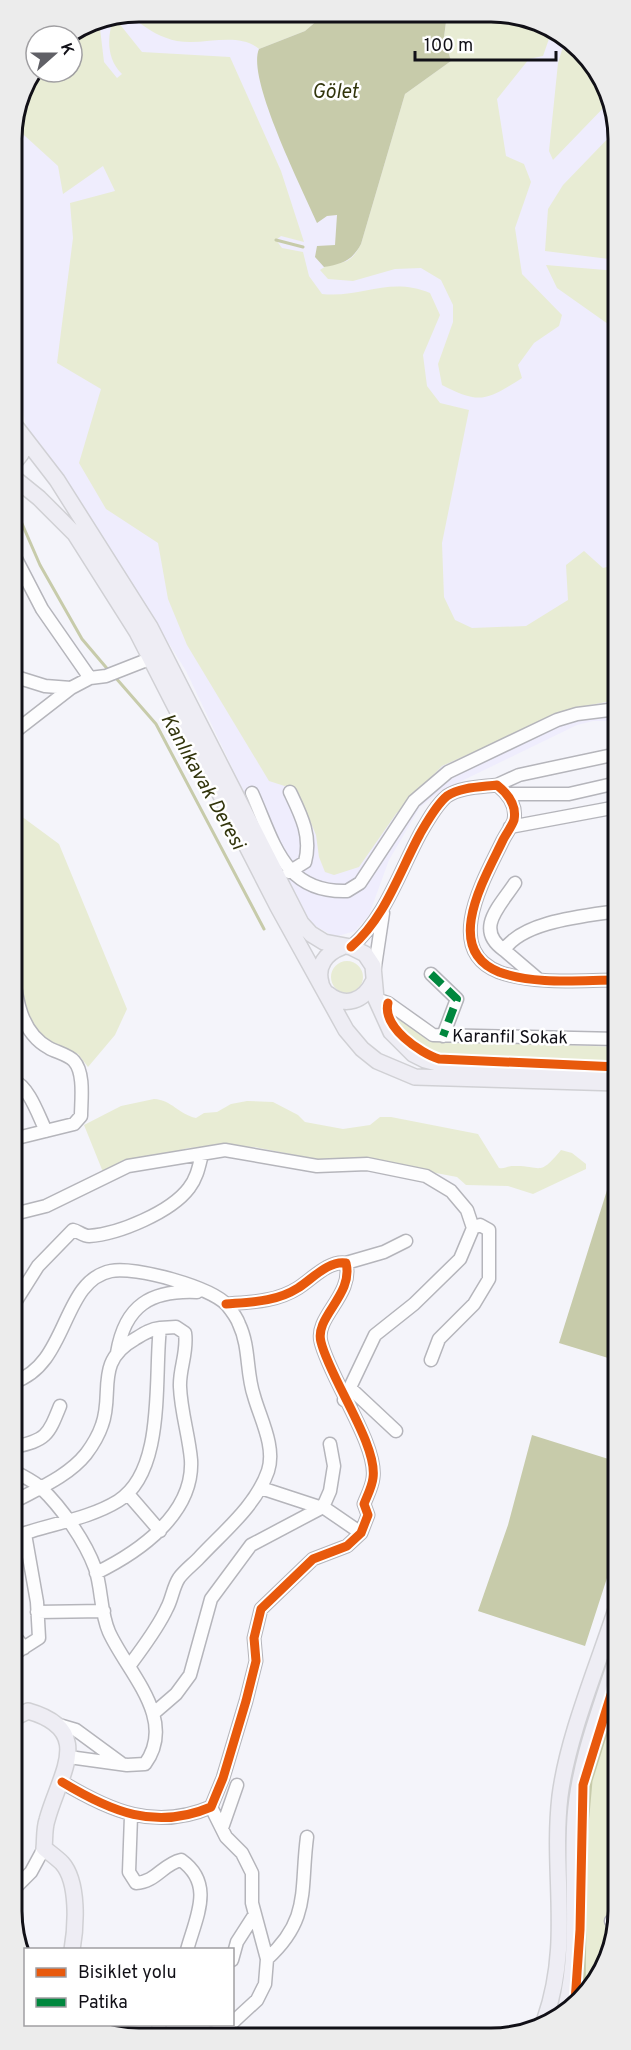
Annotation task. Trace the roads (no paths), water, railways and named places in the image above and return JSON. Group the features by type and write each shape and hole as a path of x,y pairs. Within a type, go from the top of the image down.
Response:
{"main road":[{"path":"23,437 57,480 150,627 301,923 317,938 346,947 370,959 376,999 391,1032 412,1054 453,1067 608,1072"},
{"path":"23,485 75,534 152,658 278,907 356,1043 377,1061 406,1074 441,1080 608,1083"},
{"path":"346,947 334,950 322,962 320,978 325,990 339,1001 355,1001 363,997 374,978"},
{"path":"546,2014 554,1994 559,1965 560,1797 570,1748 608,1633"},
{"path":"567,1999 574,1958 575,1820 579,1781 608,1685"},
{"path":"22,1716 28,1712 45,1716 59,1725 66,1733 69,1757 46,1822 44,1848 63,1864 70,1877 77,1924 72,1948"}],"street":[{"path":"23,572 42,609 90,678"},
{"path":"23,726 71,688 90,678 106,676 152,658"},
{"path":"23,679 45,686 71,688"},
{"path":"252,793 289,872 316,887 347,891 360,883 414,801 447,772 556,720 577,714 608,710"},
{"path":"374,978 383,912 394,884 429,819 447,796 460,790 497,785 519,775 608,756"},
{"path":"497,785 508,794 514,815 477,896 470,936 472,946 481,960 498,971 538,980 608,980"},
{"path":"508,794 569,794 608,785"},
{"path":"289,872 305,862 309,846 304,822 290,792"},
{"path":"510,826 608,809"},
{"path":"515,883 491,921 489,935 493,942 538,980"},
{"path":"346,947 368,933 383,912"},
{"path":"504,950 512,939 528,931 608,913"},
{"path":"431,974 457,999 442,1036"},
{"name":"Karanfil Sokak","path":"376,999 388,1004 433,1035 608,1039"},
{"path":"22,1137 74,1124 81,1116 79,1071 74,1060 46,1047 23,1016"},
{"path":"22,1087 46,1131"},
{"path":"22,1212 46,1206 128,1166 225,1150 317,1166 367,1164 426,1176 451,1191 467,1210 473,1228 460,1259 414,1304 375,1335 344,1400"},
{"path":"22,1291 38,1266 73,1230 87,1236 128,1226 160,1212 188,1190 196,1175 202,1154"},
{"path":"431,1360 439,1339 474,1304 489,1279 489,1230 480,1225 473,1228"},
{"path":"226,1304 264,1302 296,1289 323,1269 340,1262 346,1263 384,1252 406,1241"},
{"path":"62,1782 95,1802 131,1816 169,1816 201,1812 211,1807 224,1778 246,1701 256,1661 254,1638 261,1609 314,1559 347,1546 360,1533 368,1515 364,1504 373,1477 370,1452 344,1400 320,1342 320,1331 346,1285 349,1273 346,1263"},
{"path":"22,1378 35,1373 46,1360 86,1286 99,1274 114,1270 182,1281 207,1292 226,1304 240,1324 247,1350 252,1392 270,1450 269,1467 261,1488 237,1519 178,1579 167,1609 130,1665"},
{"path":"22,1495 67,1472 86,1454 103,1424 107,1375 117,1353 120,1334 139,1305 147,1299 179,1291 207,1292"},
{"path":"96,1574 121,1561 160,1531 184,1495 191,1478 191,1458 180,1386 187,1343 185,1333 176,1328 153,1328 128,1343 117,1353"},
{"path":"22,1534 117,1502 137,1484 150,1445 156,1407 160,1328"},
{"path":"350,1388 396,1431"},
{"path":"22,1445 39,1441 50,1431 60,1406"},
{"path":"154,1713 177,1694 190,1675 211,1599 251,1545 323,1507 330,1491 334,1466 330,1444"},
{"path":"22,1476 40,1487 67,1520 84,1546 96,1574 108,1631 130,1665 154,1713 155,1751 145,1764 123,1764 69,1757"},
{"path":"261,1488 323,1507 360,1533"},
{"path":"128,1494 160,1531"},
{"path":"22,1549 37,1612 39,1638 22,1649"},
{"path":"37,1612 104,1611"},
{"path":"59,1725 76,1730 123,1764"},
{"path":"222,1828 237,1785"},
{"path":"211,1807 226,1837 242,1853 252,1873 255,1914 267,1959 266,1984 257,2000 234,2022"},
{"path":"131,1816 129,1872 136,1882 146,1882 157,1876 169,1863 181,1860 199,1877 201,1899 188,1948"},
{"path":"267,1959 283,1944 302,1907 307,1837"},
{"path":"22,1881 31,1872 44,1848"},
{"path":"234,1953 237,1942 255,1914"}],"water":[{"name":"Gölet","path":"316,22 446,22 444,37 451,61 405,94 361,244 346,261 324,267 315,257 317,246 335,245 337,215 327,216 317,223 268,108 257,63 259,49 305,31"},
{"path":"608,1187 608,1358 559,1343"},
{"path":"532,1435 608,1459 608,1575 585,1646 478,1611 508,1525"}],"waterway":[{"path":"276,240 303,247"},
{"name":"Kanlıkavak Deresi","path":"23,525 40,565 82,639 110,672"},
{"name":"Kanlıkavak Deresi","path":"115,677 156,724 264,929"},
{"name":"Kanlıkavak Deresi","path":"584,1981 586,1837 591,1781 608,1727"}]}
